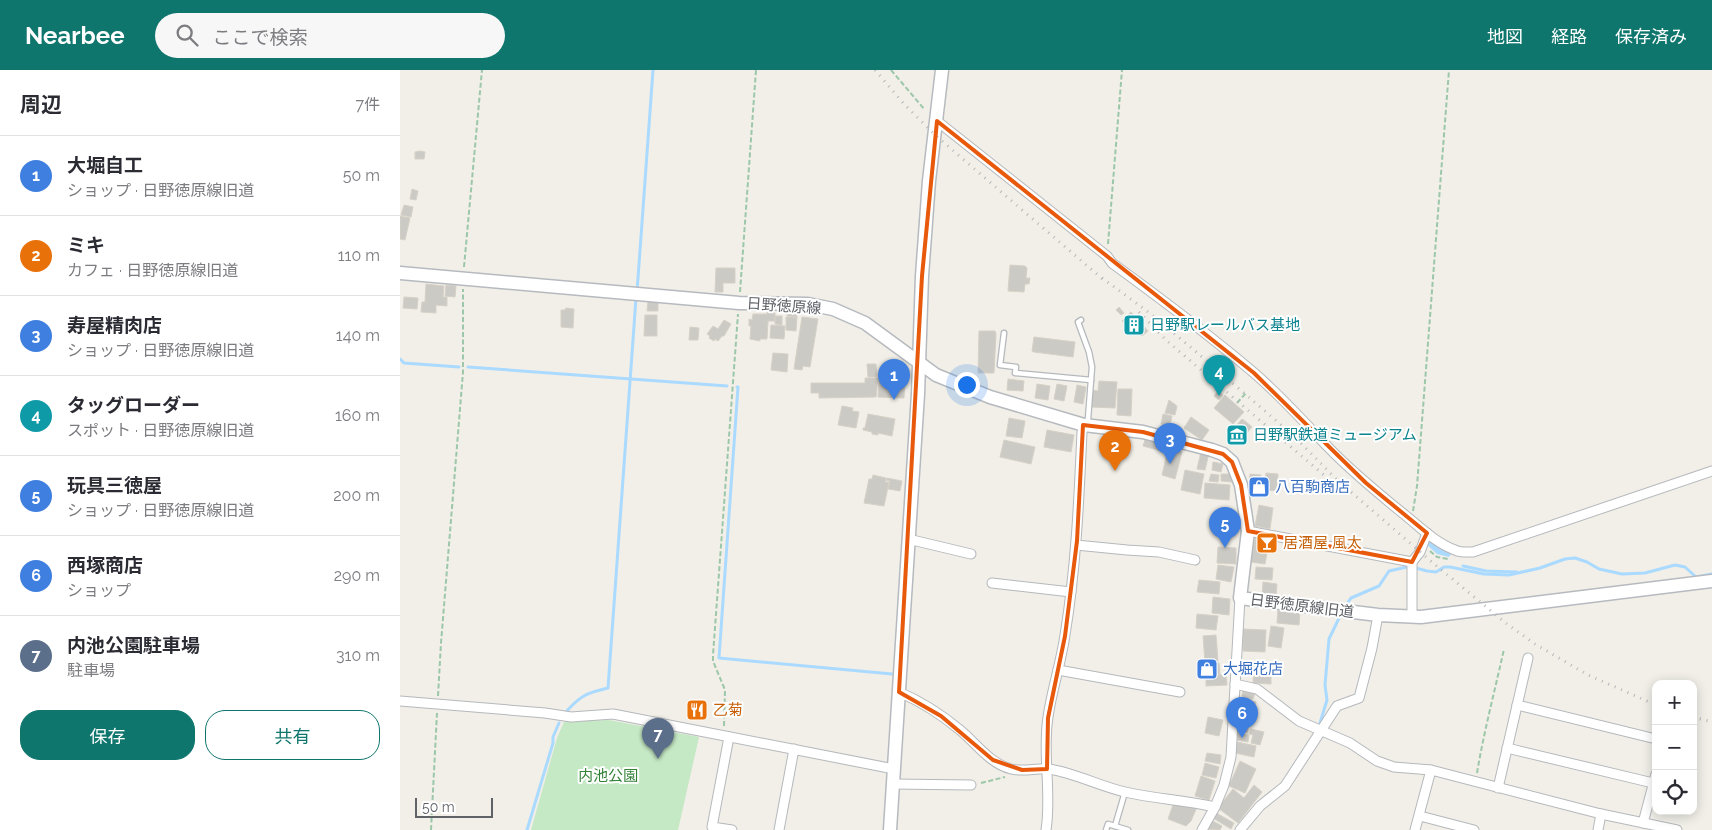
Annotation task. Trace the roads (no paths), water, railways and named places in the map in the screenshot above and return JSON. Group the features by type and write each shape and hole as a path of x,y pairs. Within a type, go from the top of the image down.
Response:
{"street":[{"path":"890,830 919,363 922,276 929,181 942,70"},
{"path":"937,121 1107,256 1112,263 1194,324 1254,373 1366,483 1427,533 1455,550 1473,552 1712,471"},
{"name":"日野徳原線","path":"400,273 739,302 808,304 833,309 865,322 919,363"},
{"name":"日野徳原線旧道","path":"919,363 936,375 990,398 1084,425 1143,432 1223,454 1232,462 1241,485 1248,530 1240,598 1378,615 1412,617 1712,582"},
{"path":"1046,830 1048,819 1048,718 1065,636 1071,592 1084,425"},
{"path":"1248,530 1412,562"},
{"path":"1412,617 1412,562 1420,552 1427,533"},
{"path":"908,539 971,554"},
{"path":"1076,545 1159,552 1195,560"},
{"path":"992,582 1071,592"},
{"path":"1202,830 1215,807 1224,785 1230,757 1240,598"},
{"path":"1240,830 1260,806 1284,786 1337,706 1359,698 1372,648 1378,615"},
{"path":"1498,788 1528,658"},
{"path":"1058,670 1180,692"},
{"path":"1235,684 1257,689 1289,715 1320,731 1350,743 1377,761 1394,766 1431,770 1601,814 1677,830"},
{"path":"899,692 913,698 941,716 961,731 992,760 1010,769 1047,769 1125,792 1196,802 1215,807"},
{"path":"400,701 545,713 571,717 613,714 894,769"},
{"path":"1517,705 1652,737"},
{"path":"726,737 712,827 732,830"},
{"path":"1507,748 1652,778"},
{"path":"779,830 794,749"},
{"path":"1415,830 1431,770"},
{"path":"893,784 971,785"},
{"path":"1643,823 1652,790"},
{"path":"1598,830 1601,814"},
{"path":"1420,816 1474,830"}],"lane":[{"path":"1081,320 1078,322 1089,352 1092,367 1088,419 1084,425"},
{"path":"1004,333 1000,365 1016,367 1015,374 1091,380"},
{"path":"1115,826 1125,792"},
{"path":"1106,830 1108,824 1128,830"}],"water":[{"path":"1428,540 1451,554 1449,557 1437,554 1425,543"}],"waterway":[{"path":"637,292 653,70"},
{"path":"565,713 584,696 608,688 636,298"},
{"path":"400,359 404,363 459,367"},
{"path":"468,367 727,386"},
{"path":"737,387 719,658 892,674"},
{"path":"1416,568 1436,572 1444,567 1450,567 1484,574 1509,575 1540,568 1565,559 1575,558 1599,569 1622,574 1645,573 1675,565 1685,567 1696,577 1712,574"},
{"path":"1463,566 1486,571 1517,572"},
{"path":"1346,605 1351,598 1379,586 1389,571 1407,567"},
{"path":"1320,723 1327,700 1325,685 1329,639 1340,616"},
{"path":"527,830 553,743 553,737 559,723"}],"railway":[{"path":"875,70 904,104 935,135 1106,282"},
{"path":"1102,278 1147,311 1194,350 1294,436 1336,479 1507,624 1535,644 1588,675 1652,703"},
{"path":"1139,312 1166,340 1325,476"},
{"path":"1697,718 1712,722"}],"place":[{"name":"日野駅レールバス基地","path":"1134,325"},
{"name":"タッグローダー","path":"1219,396"},
{"name":"大堀自工","path":"894,400"},
{"name":"日野駅鉄道ミュージアム","path":"1237,435"},
{"name":"寿屋精肉店","path":"1170,464"},
{"name":"ミキ","path":"1115,471"},
{"name":"八百駒商店","path":"1259,487"},
{"name":"居酒屋 風太","path":"1267,543"},
{"name":"玩具三徳屋","path":"1225,548"},
{"name":"大堀花店","path":"1207,669"},
{"name":"乙菊","path":"697,710"},
{"name":"西塚商店","path":"1242,738"},
{"name":"内池公園駐車場","path":"658,759"}],"park label":[{"name":"内池公園","path":"608,776"}]}
